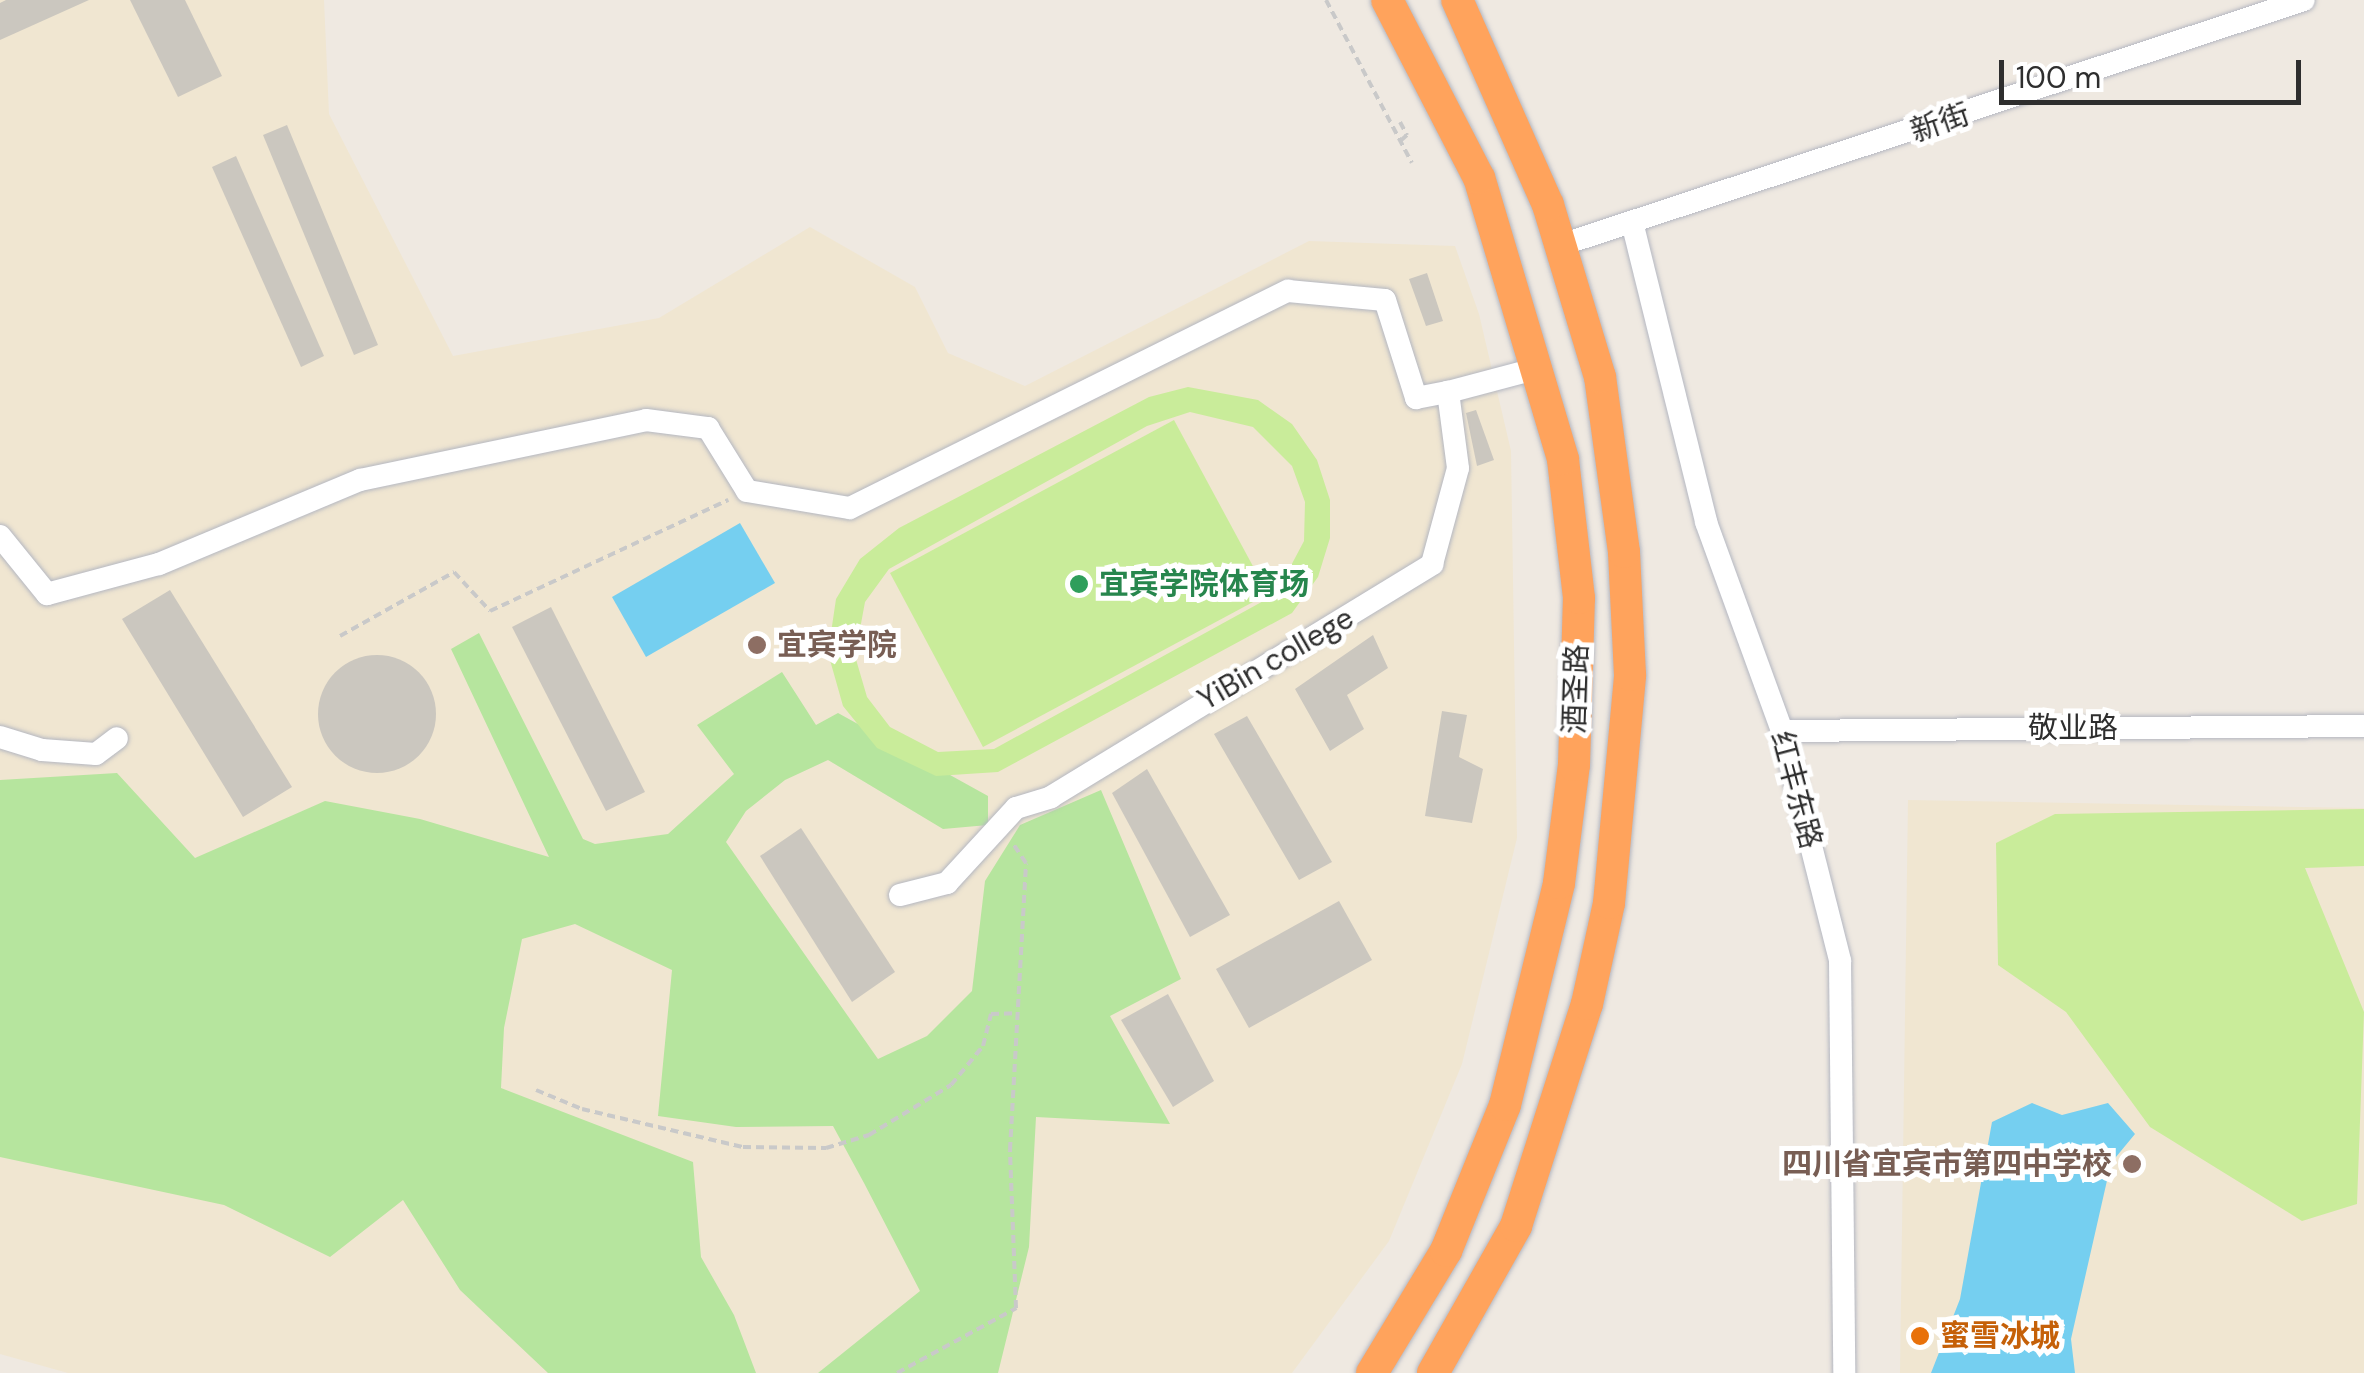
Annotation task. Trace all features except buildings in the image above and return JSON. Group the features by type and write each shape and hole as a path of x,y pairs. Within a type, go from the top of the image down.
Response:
{"highway":[{"name":"酒圣路","path":"1372,1373 1446,1251 1506,1105 1559,883 1574,765 1579,598 1563,459 1479,178 1387,0"},
{"name":"酒圣路","path":"1433,1373 1516,1226 1555,1115 1605,920 1623,794 1630,675 1622,534 1600,378 1562,245 1516,123 1456,0"}],"street":[{"name":"新街","path":"1562,245 1633,226 2304,0"},
{"name":"红丰东路","path":"1633,226 1706,522 1782,730 1840,961 1844,1373"},
{"path":"0,536 47,594 160,564 360,480 646,420 708,428 747,491 850,508 1288,292 1385,300 1416,398 1538,368"},
{"name":"YiBin college","path":"900,896 947,883 1016,808 1050,798 1432,564 1458,468 1448,392"},
{"name":"敬业路","path":"1782,730 2364,726"},
{"path":"0,736 42,750 96,754 117,738"}],"path":[{"path":"1326,0 1412,162"},
{"path":"1400,122 1406,136 1400,140"},
{"path":"340,636 454,572 490,611 747,491"},
{"path":"897,1373 1016,1308 1010,1150 1026,863 1001,828"},
{"path":"536,1090 582,1109 743,1147 826,1148 869,1135 951,1085 983,1046 991,1014 1016,1013"}],"shaded area":[{"name":"宜宾学院","path":"0,0 324,0 329,114 453,356 659,318 810,227 915,287 948,353 1025,386 1309,241 1455,246 1479,314 1511,451 1517,838 1462,1064 1389,1241 1292,1373 68,1373 0,1354"},
{"name":"四川省宜宾市第四中学校","path":"1908,800 2364,808 2364,1373 1900,1373"}],"green space":[{"path":"1188,387 1258,400 1292,424 1317,460 1330,500 1330,538 1318,577 1292,613 998,772 936,776 877,748 843,706 828,653 836,599 860,559 899,528 1149,397","holes":["1190,412 1253,427 1292,466 1305,502 1304,541 1276,594 994,749 938,752 890,727 867,697 855,656 865,602 889,569 1147,426"]},
{"name":"宜宾学院体育场","path":"1174,420 1268,594 983,747 890,573"},
{"path":"479,633 583,839 595,844 668,834 734,774 697,725 782,672 816,725 838,713 988,796 988,825 943,829 828,760 785,780 746,811 726,842 878,1059 927,1036 972,991 985,881 1020,825 1101,790 1181,979 1110,1016 1170,1124 1036,1117 1029,1247 998,1373 818,1373 920,1291 864,1183 833,1126 736,1127 658,1116 672,970 575,924 522,939 504,1028 501,1088 693,1162 701,1257 734,1315 756,1373 548,1373 460,1290 403,1200 330,1257 224,1205 0,1157 0,780 117,773 195,858 325,801 420,819 549,857 451,649"},
{"path":"2364,809 2364,866 2305,868 2364,1012 2357,1204 2302,1221 2150,1127 2066,1012 1998,965 1996,843 2055,814"}],"water":[{"path":"740,523 775,583 646,657 612,597"},
{"path":"2032,1103 2062,1115 2108,1103 2135,1134 2111,1163 2071,1339 2075,1373 1931,1373 1960,1299 1992,1122"}],"place":[{"name":"宜宾学院体育场","path":"1079,584"},
{"name":"宜宾学院","path":"757,645"},
{"name":"四川省宜宾市第四中学校","path":"2132,1164"},
{"name":"蜜雪冰城","path":"1920,1336"}]}
